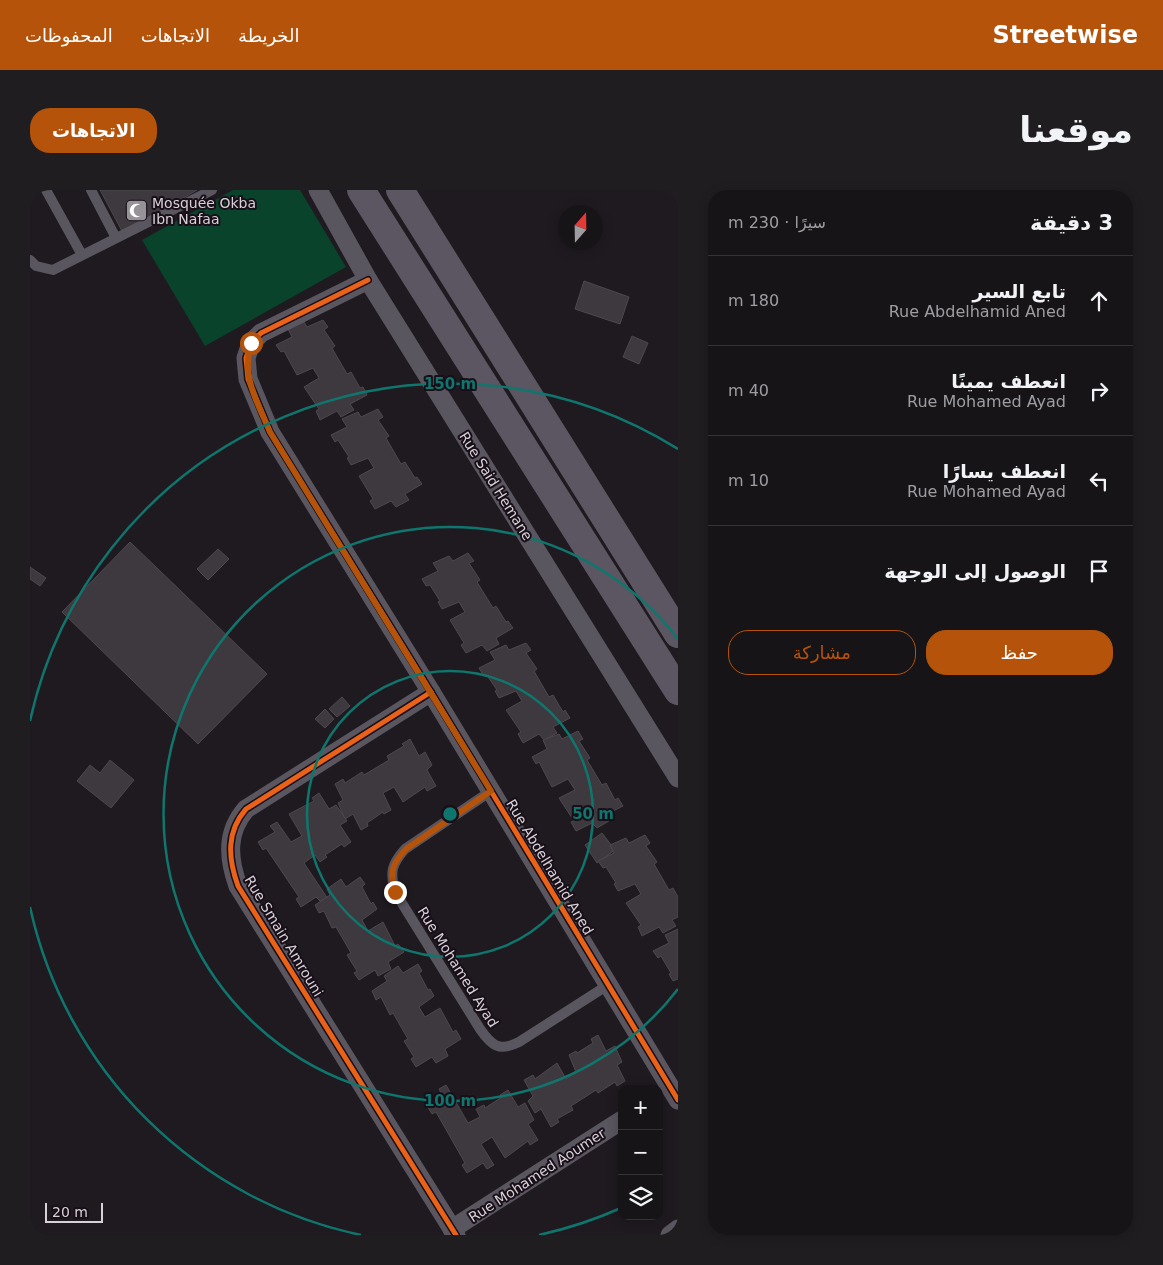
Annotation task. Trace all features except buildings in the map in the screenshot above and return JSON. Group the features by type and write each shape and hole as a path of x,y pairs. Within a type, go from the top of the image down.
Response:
{"main road":[{"path":"361,190 678,691"},
{"path":"400,190 678,634"}],"street":[{"name":"Rue Said Hemane","path":"318,190 368,280 678,778"},
{"name":"Rue Abdelhamid Aned","path":"368,280 261,334 251,343 246,358 248,379 270,432 432,692 608,985 669,1095"},
{"name":"Rue Smain Amrouni","path":"432,692 246,809 237,819 230,843 232,869 238,886 454,1232"},
{"name":"Rue Mohamed Aoumer","path":"454,1232 618,1123"},
{"path":"670,1235 678,1229"}],"lane":[{"path":"46,190 82,255"},
{"path":"91,190 116,238"},
{"path":"30,260 36,266 54,270 212,190"},
{"name":"Rue Mohamed Ayad","path":"491,791 406,849 395,861 391,876 395,892 488,1041 499,1047 508,1047 519,1042 608,985"}],"green space":[{"path":"233,190 300,190 346,267 205,346 142,240"}],"cycle path":[{"path":"368,280 261,333 251,343 246,358 248,379 270,432 431,692 678,1100"},
{"path":"431,692 246,809 232,836 231,855 238,886 456,1235"}],"place":[{"name":"Mosquée Okba Ibn Nafaa","path":"136,211"}],"route":[{"path":"251,343 246,358 248,379 270,432 432,692 491,791 406,849 395,861 391,876 395,892"}]}
